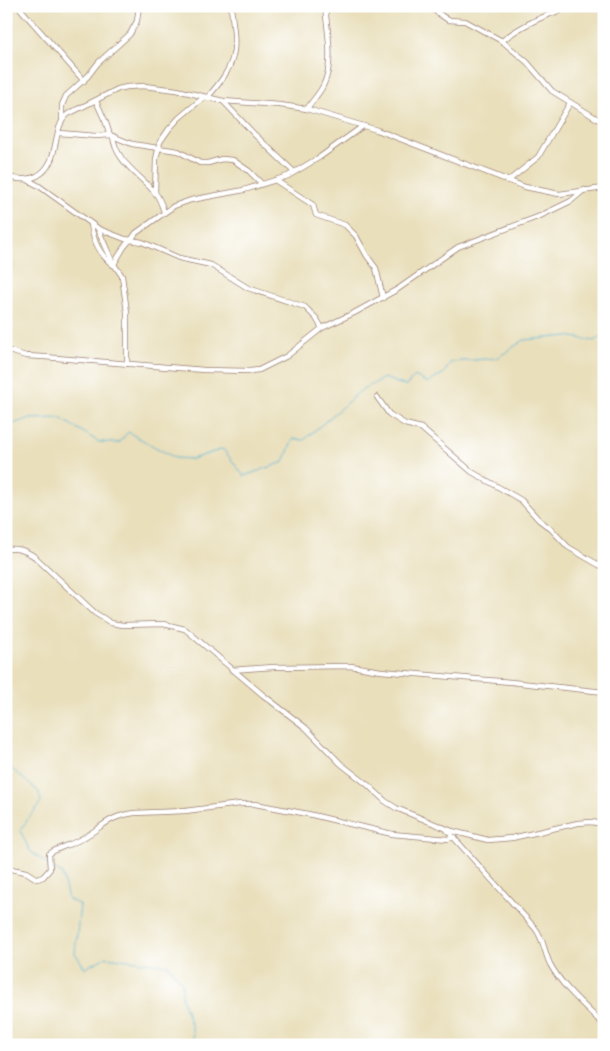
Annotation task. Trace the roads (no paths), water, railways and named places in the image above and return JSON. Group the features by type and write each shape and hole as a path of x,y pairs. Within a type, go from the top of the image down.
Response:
{"street":[{"path":"18,6 84,81"},
{"path":"26,180 45,170 52,159 62,118 62,105 66,96 84,81 98,63 130,34 136,21 139,6"},
{"path":"155,194 156,160 162,139 188,110 206,98 226,74 233,56 234,39 231,6"},
{"path":"307,109 324,84 328,66 328,33 325,6"},
{"path":"428,6 448,20 465,21 502,42 527,62 552,91 604,123"},
{"path":"502,42 516,30 572,6"},
{"path":"62,118 118,89 137,86 167,88 223,101 307,109 363,126 525,187 554,194 604,188"},
{"path":"96,101 119,154 155,194 164,212"},
{"path":"223,101 294,172"},
{"path":"508,181 538,157 570,103"},
{"path":"115,266 124,247 136,233 174,206 191,200 236,192 294,172 325,154 363,126"},
{"path":"59,132 111,136 132,144 178,151 204,163 222,159 233,160 249,170 261,183"},
{"path":"6,176 26,180 39,186 90,224 118,237 142,242 179,258 211,264 248,288 300,304 312,312 322,328"},
{"path":"6,181 12,178"},
{"path":"275,180 313,205 316,215 349,227 366,256 376,268 383,298"},
{"path":"6,350 35,356 127,364 204,370 254,371 270,366 287,356 322,328 383,298 464,244 548,212 571,201 585,189"},
{"path":"90,224 92,236 101,253 115,266"},
{"path":"97,227 115,266 122,276 127,312 127,364"},
{"path":"377,397 389,414 405,424 421,428 472,472 521,500 568,547 604,568"},
{"path":"6,548 21,549 35,557 95,613 111,623 122,625 156,624 179,627 192,635 232,670 306,728 340,764 358,776 388,804 471,837 496,840 523,836 572,824 591,822 604,824"},
{"path":"232,670 274,667 351,666 387,672 604,692"},
{"path":"6,868 26,872 36,878 43,878 50,869 48,856 51,852 80,840 109,820 121,815 220,808 240,804 282,808 392,834 448,839 454,837"},
{"path":"443,827 539,933 549,963 567,989 604,1025"}],"waterway":[{"path":"6,426 28,419 60,418 99,442 119,443 128,432 175,458 192,459 223,449 244,476 284,462 293,439 304,440 359,392 384,378 406,386 415,376 428,383 444,373 451,362 497,358 524,340 568,336 594,341 604,334"},
{"path":"6,764 39,792 41,802 20,830 30,851 49,865"},
{"path":"52,867 62,874 68,899 80,905 75,953 85,968 106,957 168,965 182,983 182,999 192,1028 194,1045"}]}
